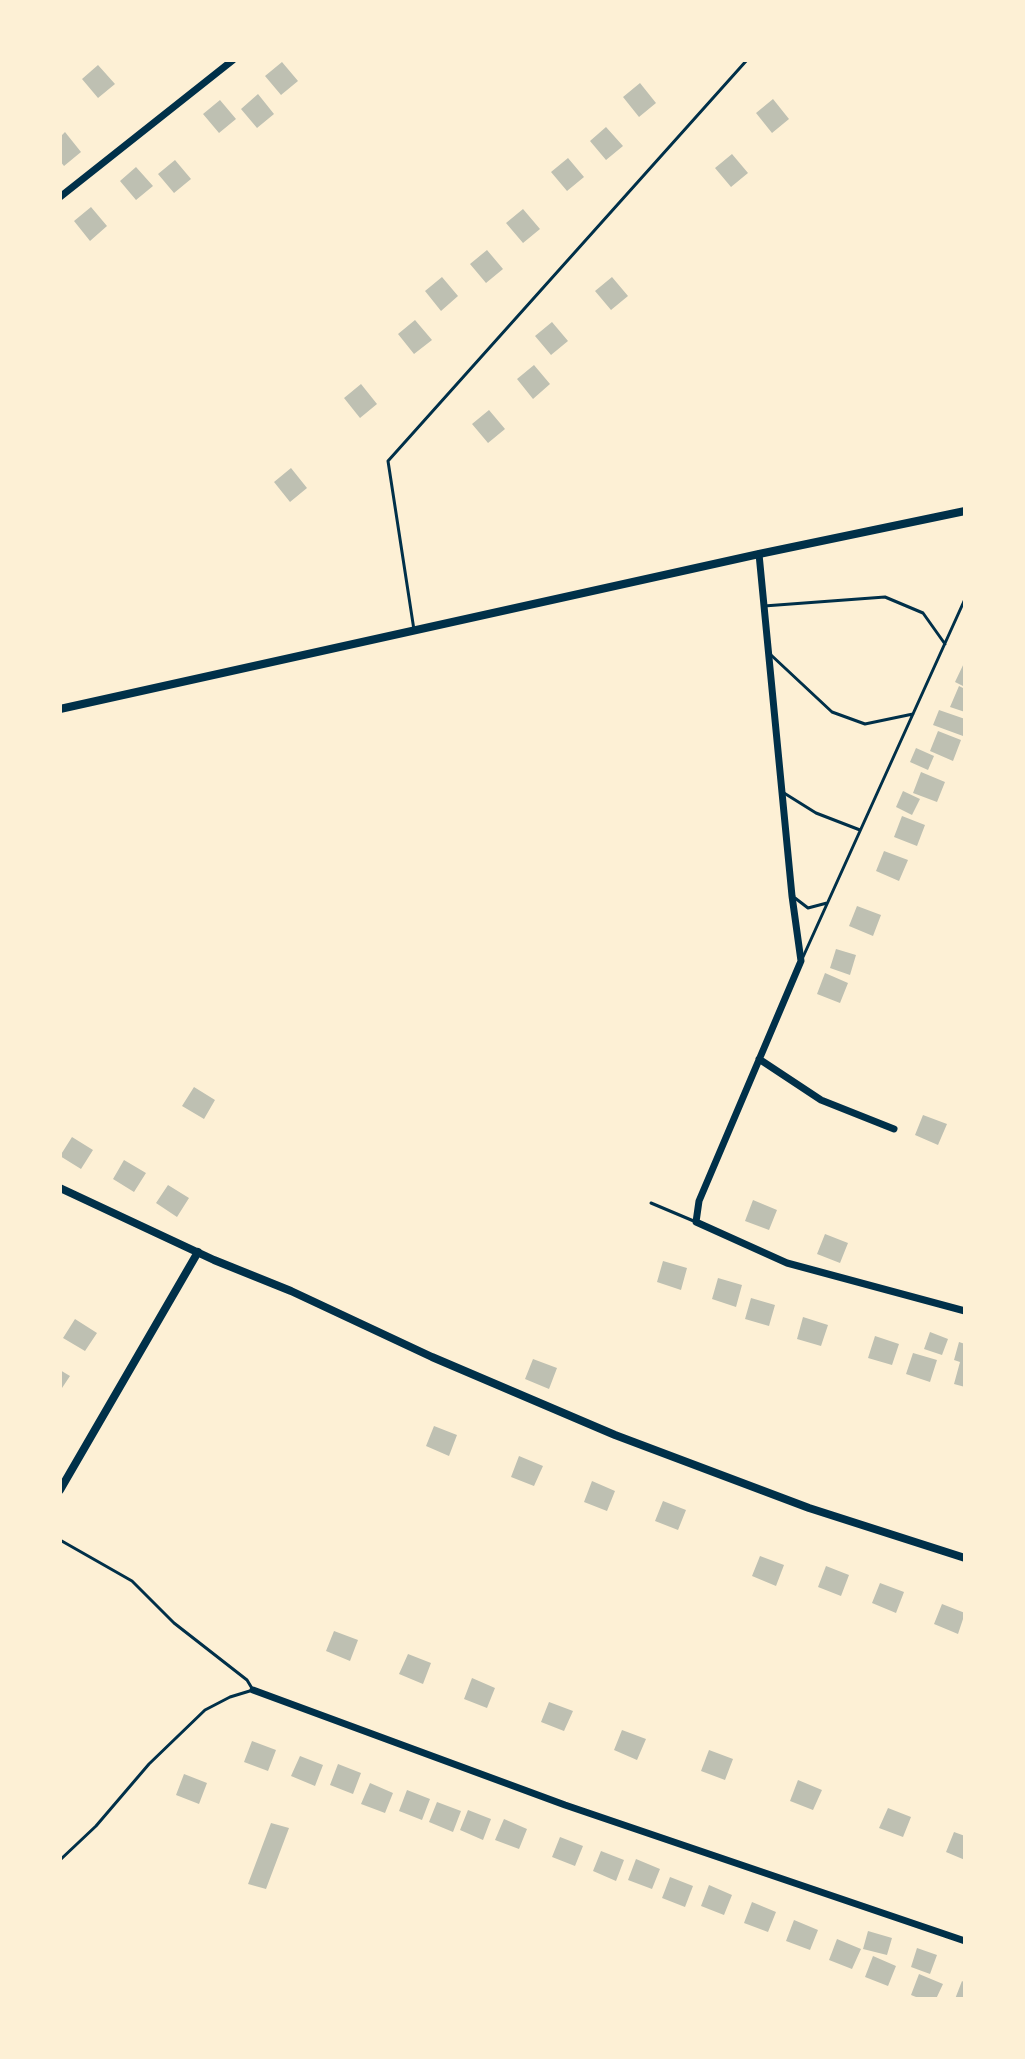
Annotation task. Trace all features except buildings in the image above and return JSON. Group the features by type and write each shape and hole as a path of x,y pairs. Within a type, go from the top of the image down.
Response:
{"street":[{"path":"60,197 233,60"},
{"path":"60,709 965,511"},
{"path":"759,554 781,791 801,961 699,1201 696,1222 787,1263 965,1311"},
{"path":"759,1059 821,1100 894,1129"},
{"path":"60,1188 432,1357 615,1435 809,1508 965,1558"},
{"path":"60,1490 198,1252"},
{"path":"253,1690 565,1805 965,1941"}],"lane":[{"path":"414,630 388,461 747,60"},
{"path":"764,606 885,597 923,613 945,644"},
{"path":"801,961 965,599"},
{"path":"768,653 832,712 865,724 913,714"},
{"path":"781,791 816,813 860,830"},
{"path":"792,896 808,908 827,903"},
{"path":"651,1203 696,1222"},
{"path":"60,1540 132,1581 174,1623 247,1680 253,1690 205,1710 149,1764 96,1826 60,1860"}]}
